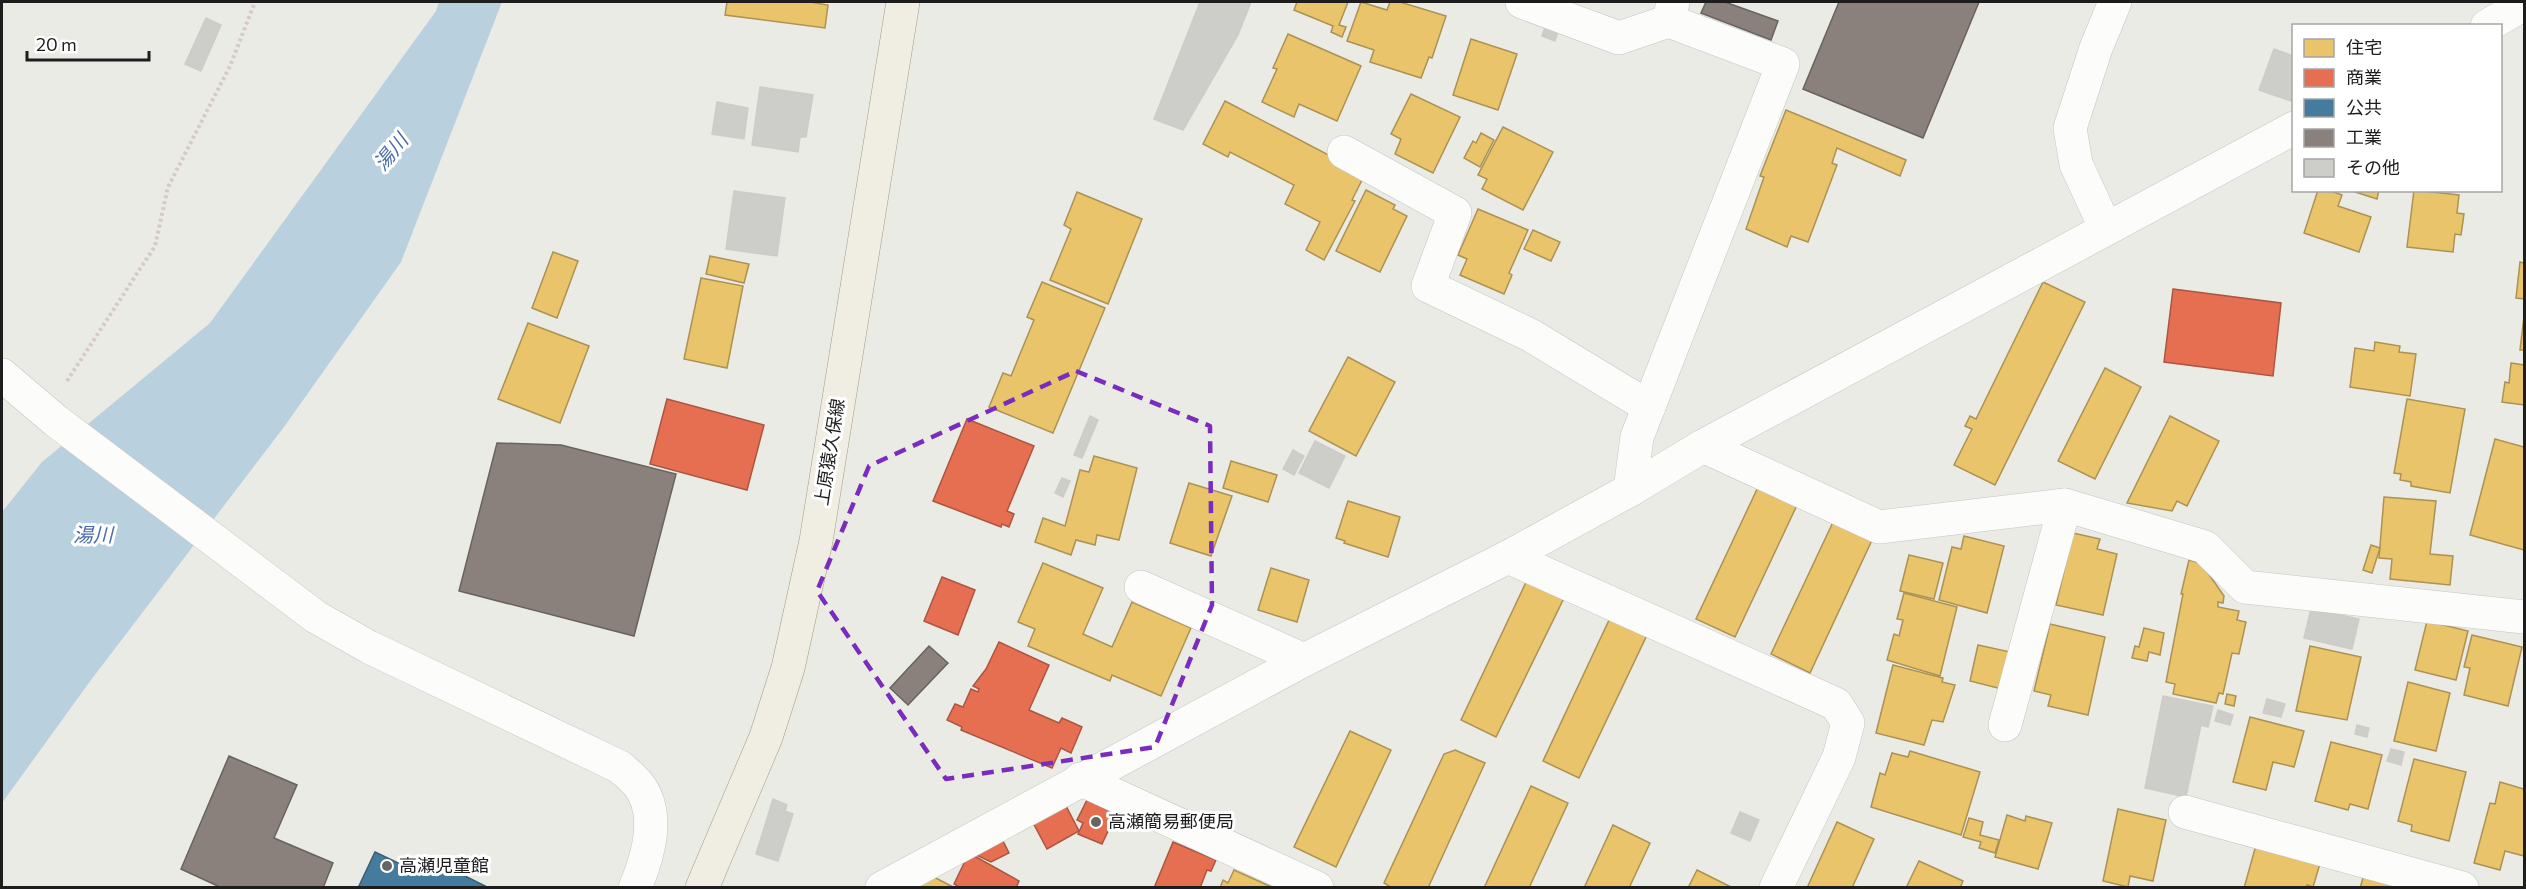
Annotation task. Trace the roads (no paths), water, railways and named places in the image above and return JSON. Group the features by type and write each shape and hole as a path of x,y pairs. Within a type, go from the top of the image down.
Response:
{"main road":[{"name":"上原猿久保線","path":"702,888 766,737 788,668 816,541 903,2"}],"street":[{"path":"1522,2 1619,38 1671,11 1783,64 1637,437 1630,490"},
{"path":"2105,227 2076,164 2070,128 2096,48 2115,2"},
{"path":"2490,24 2524,4"},
{"path":"882,888 1304,660 1508,557 1630,490 1703,446 2105,227 2292,129"},
{"path":"1344,152 1455,213 1428,286 1532,336 1649,407"},
{"path":"2,375 51,417 316,616 369,646 620,767 639,785 650,810 651,837 645,864 635,888"},
{"path":"1703,446 1879,527 2065,505 2205,546 2245,587 2524,617"},
{"path":"2005,725 2065,505"},
{"path":"1508,557 1836,704 1848,723 1839,758 1776,888"},
{"path":"1141,587 1304,660"},
{"path":"1080,779 1317,888"},
{"path":"2185,812 2462,888"}],"water":[{"name":"湯川","path":"439,2 502,2 401,262 284,427 91,680 2,803 2,512 42,462 210,323 436,11"}],"place":[{"name":"高瀬簡易郵便局","path":"1096,822"},
{"name":"高瀬児童館","path":"387,866"}]}
